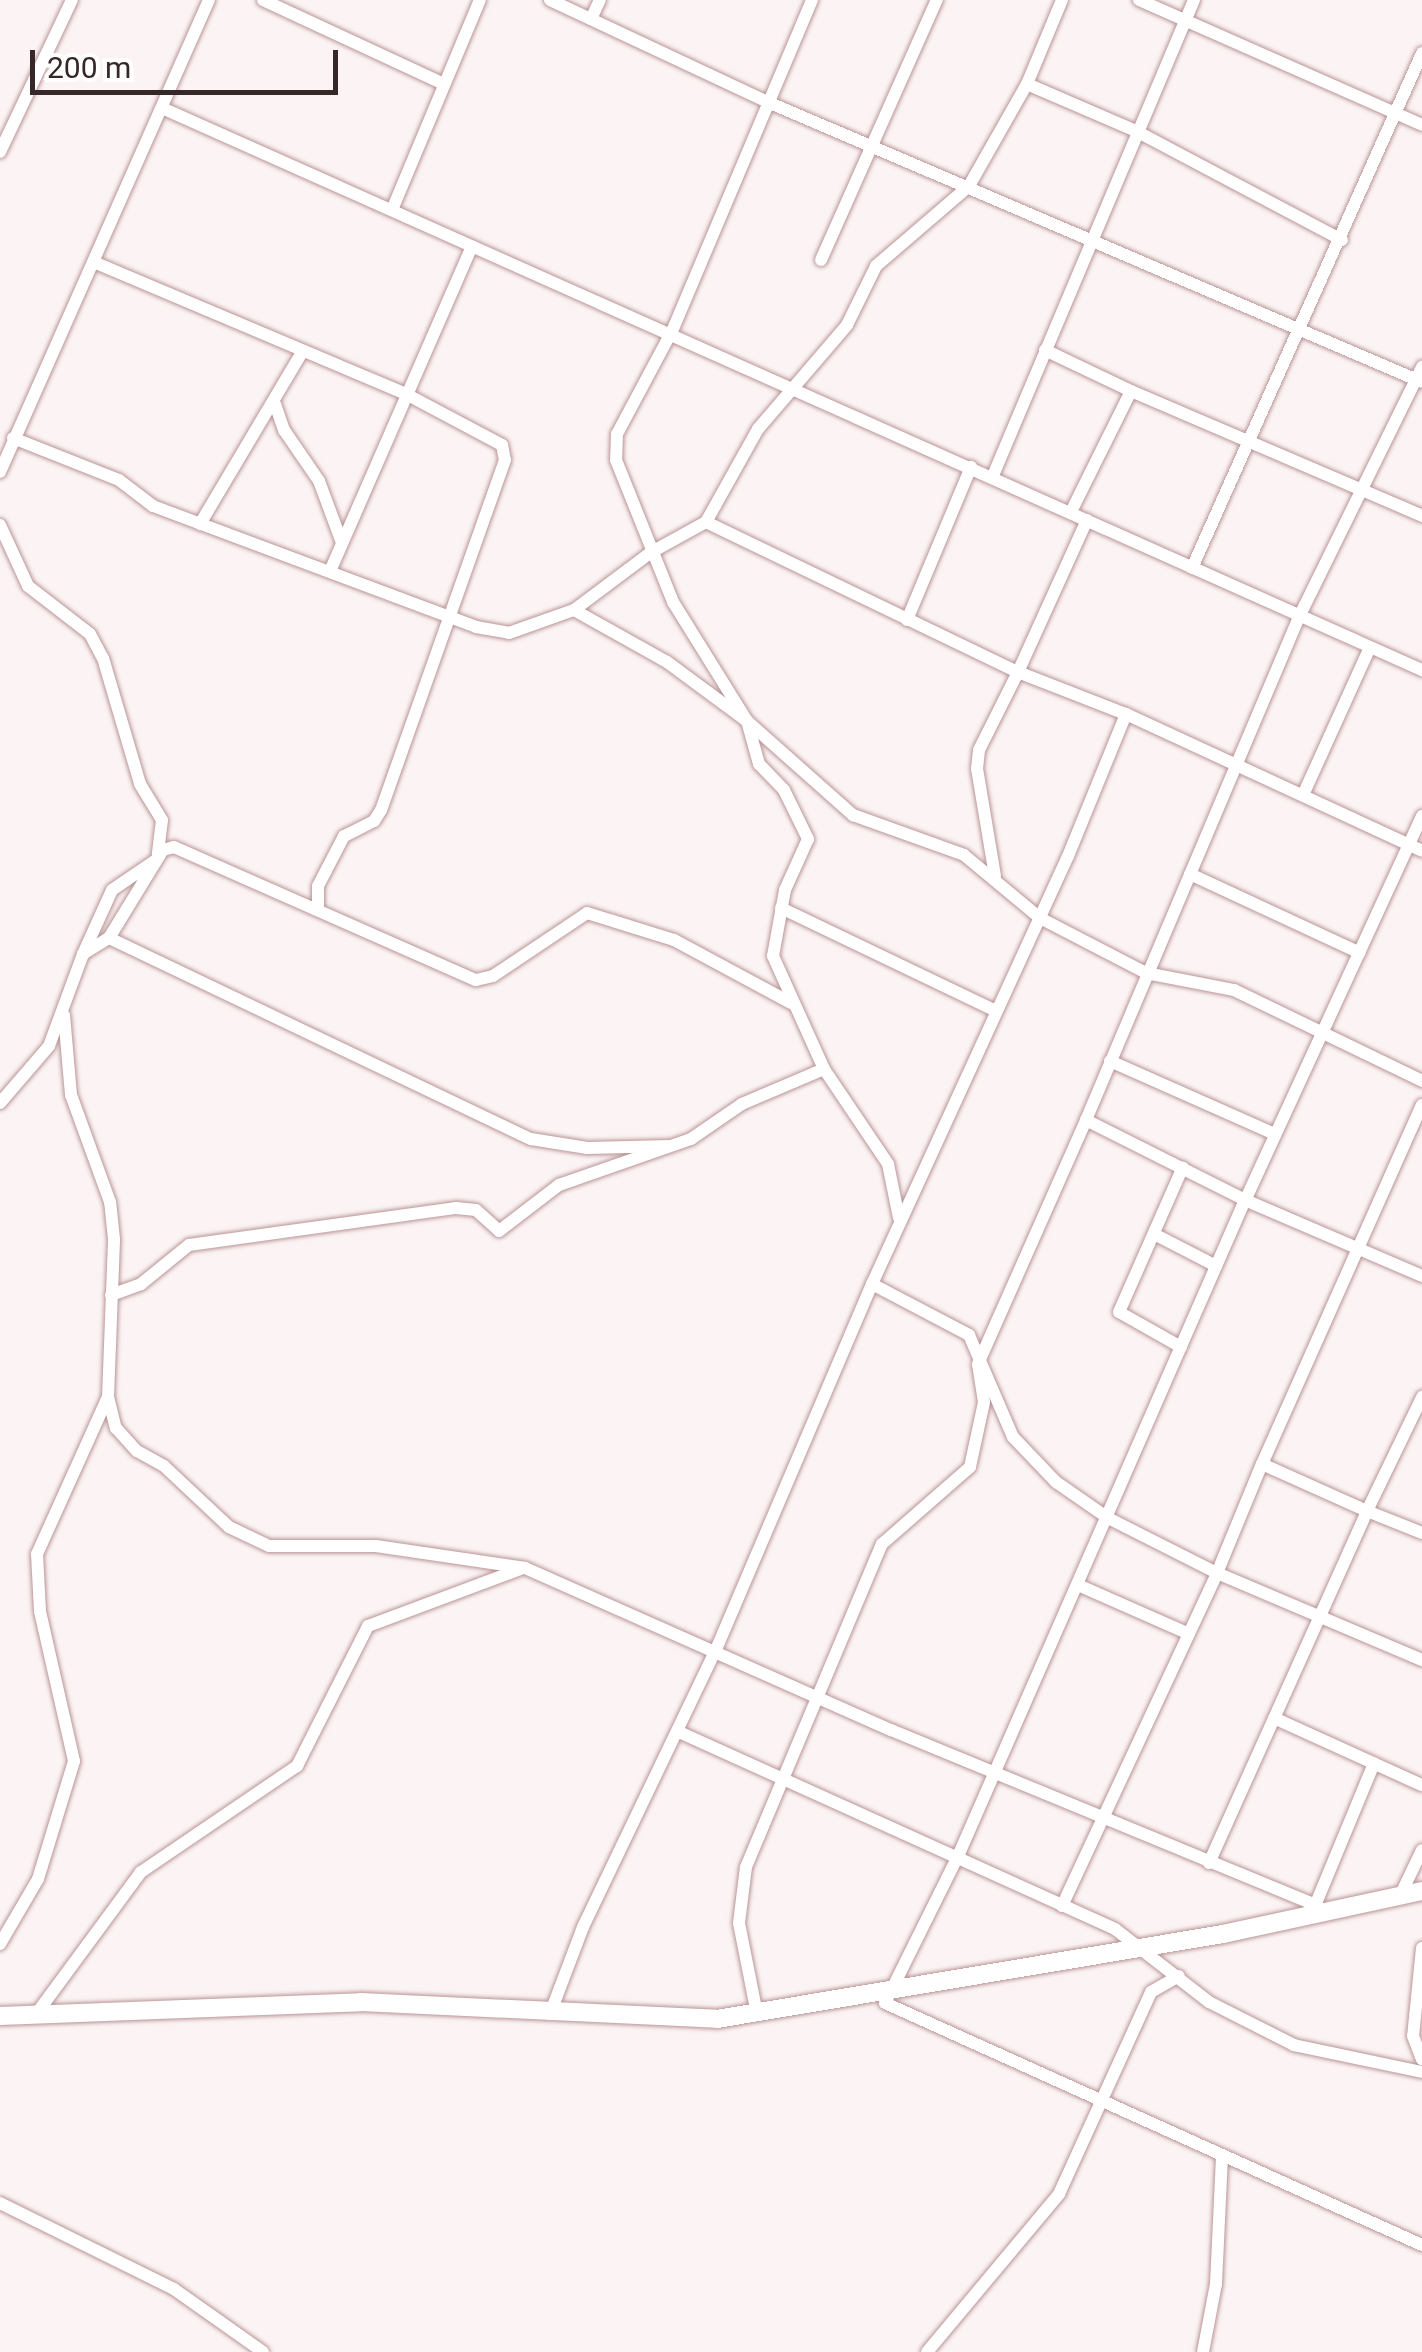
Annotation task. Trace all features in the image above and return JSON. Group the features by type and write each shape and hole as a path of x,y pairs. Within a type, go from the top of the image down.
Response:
{"street":[{"path":"0,152 72,0"},
{"path":"0,472 209,0"},
{"path":"263,0 442,83"},
{"path":"392,210 480,0"},
{"path":"550,0 770,102 1420,376 1299,617 1239,766 978,1364"},
{"path":"591,19 600,0"},
{"path":"812,0 672,331 617,434 616,460 650,553 747,721 758,764 784,790 808,839 781,908 773,956 824,1069 888,1164 900,1220"},
{"path":"821,260 937,0"},
{"path":"13,438 104,473 153,506 331,569 450,617 509,633 574,610 650,553 706,522 758,429 848,325 876,266 969,186 1027,84 1062,0"},
{"path":"1139,0 1422,125"},
{"path":"992,478 1194,0"},
{"path":"1192,568 1342,240 1422,52"},
{"path":"1027,84 1136,131 1342,240"},
{"path":"162,108 794,385 1422,670"},
{"path":"331,569 472,246"},
{"path":"96,262 406,394 502,445 505,460 381,810 374,821 344,836 318,886 318,910"},
{"path":"1045,350 1422,516"},
{"path":"200,524 275,404 302,352"},
{"path":"1072,512 1131,391"},
{"path":"275,404 284,430 320,482 342,543"},
{"path":"0,447 13,438"},
{"path":"906,620 971,467"},
{"path":"995,876 977,769 979,750 1087,520"},
{"path":"706,522 1018,672 1126,714 1416,848"},
{"path":"0,525 28,586 90,634 102,658 140,784 162,820 158,859"},
{"path":"574,610 667,662 747,721 853,815 938,843 995,876 1040,918 1146,973 1234,990 1422,1081"},
{"path":"1303,796 1370,648"},
{"path":"550,2014 583,1927 715,1652 900,1220 1040,918 1126,714"},
{"path":"1422,816 1416,848 1360,953 1275,1134 1108,1518 991,1771 958,1854 885,2003 902,2015 1422,2245"},
{"path":"82,954 109,938 163,850 185,848 476,980 493,976 580,915 596,914 674,940 793,1004"},
{"path":"0,1103 49,1046 82,954 112,890 158,859"},
{"path":"1190,874 1360,953"},
{"path":"781,908 996,1011"},
{"path":"109,938 531,1139 586,1148 674,1146"},
{"path":"64,1012 72,1096 110,1202 108,1397 116,1428 137,1451 164,1466 229,1527 269,1546 376,1546 525,1568 1313,1910"},
{"path":"1110,1061 1275,1134"},
{"path":"111,1294 142,1284 189,1245 456,1208 476,1210 499,1231 559,1185 674,1146 742,1104 824,1069"},
{"path":"1062,1906 1189,1634 1422,1105"},
{"path":"1086,1120 1245,1200 1422,1276"},
{"path":"1181,1348 1119,1312 1183,1166"},
{"path":"1154,1234 1216,1266"},
{"path":"758,2014 738,1894 882,1544 970,1468 984,1402 969,1335 872,1284"},
{"path":"978,1364 1024,1452 1108,1518 1216,1573 1422,1660"},
{"path":"0,1944 38,1878 74,1760 40,1611 36,1554 108,1397"},
{"path":"1209,1863 1366,1511 1422,1397"},
{"path":"1262,1464 1422,1533"},
{"path":"37,2014 140,1872 297,1766 368,1626 525,1568"},
{"path":"1078,1585 1189,1634"},
{"path":"1274,1718 1422,1785"},
{"path":"679,1732 958,1854 1144,1946 1209,2002 1294,2045 1422,2072"},
{"path":"1313,1910 1374,1763"},
{"path":"1400,1898 1422,1850"},
{"path":"0,2016 360,2002 687,2020 758,2014 1144,1946 1422,1891"},
{"path":"1422,1948 1414,2036 1422,2058"},
{"path":"927,2352 1059,2194 1151,1992 1179,1976"},
{"path":"1203,2352 1216,2284 1222,2156"},
{"path":"0,2203 174,2289 264,2352"}]}
